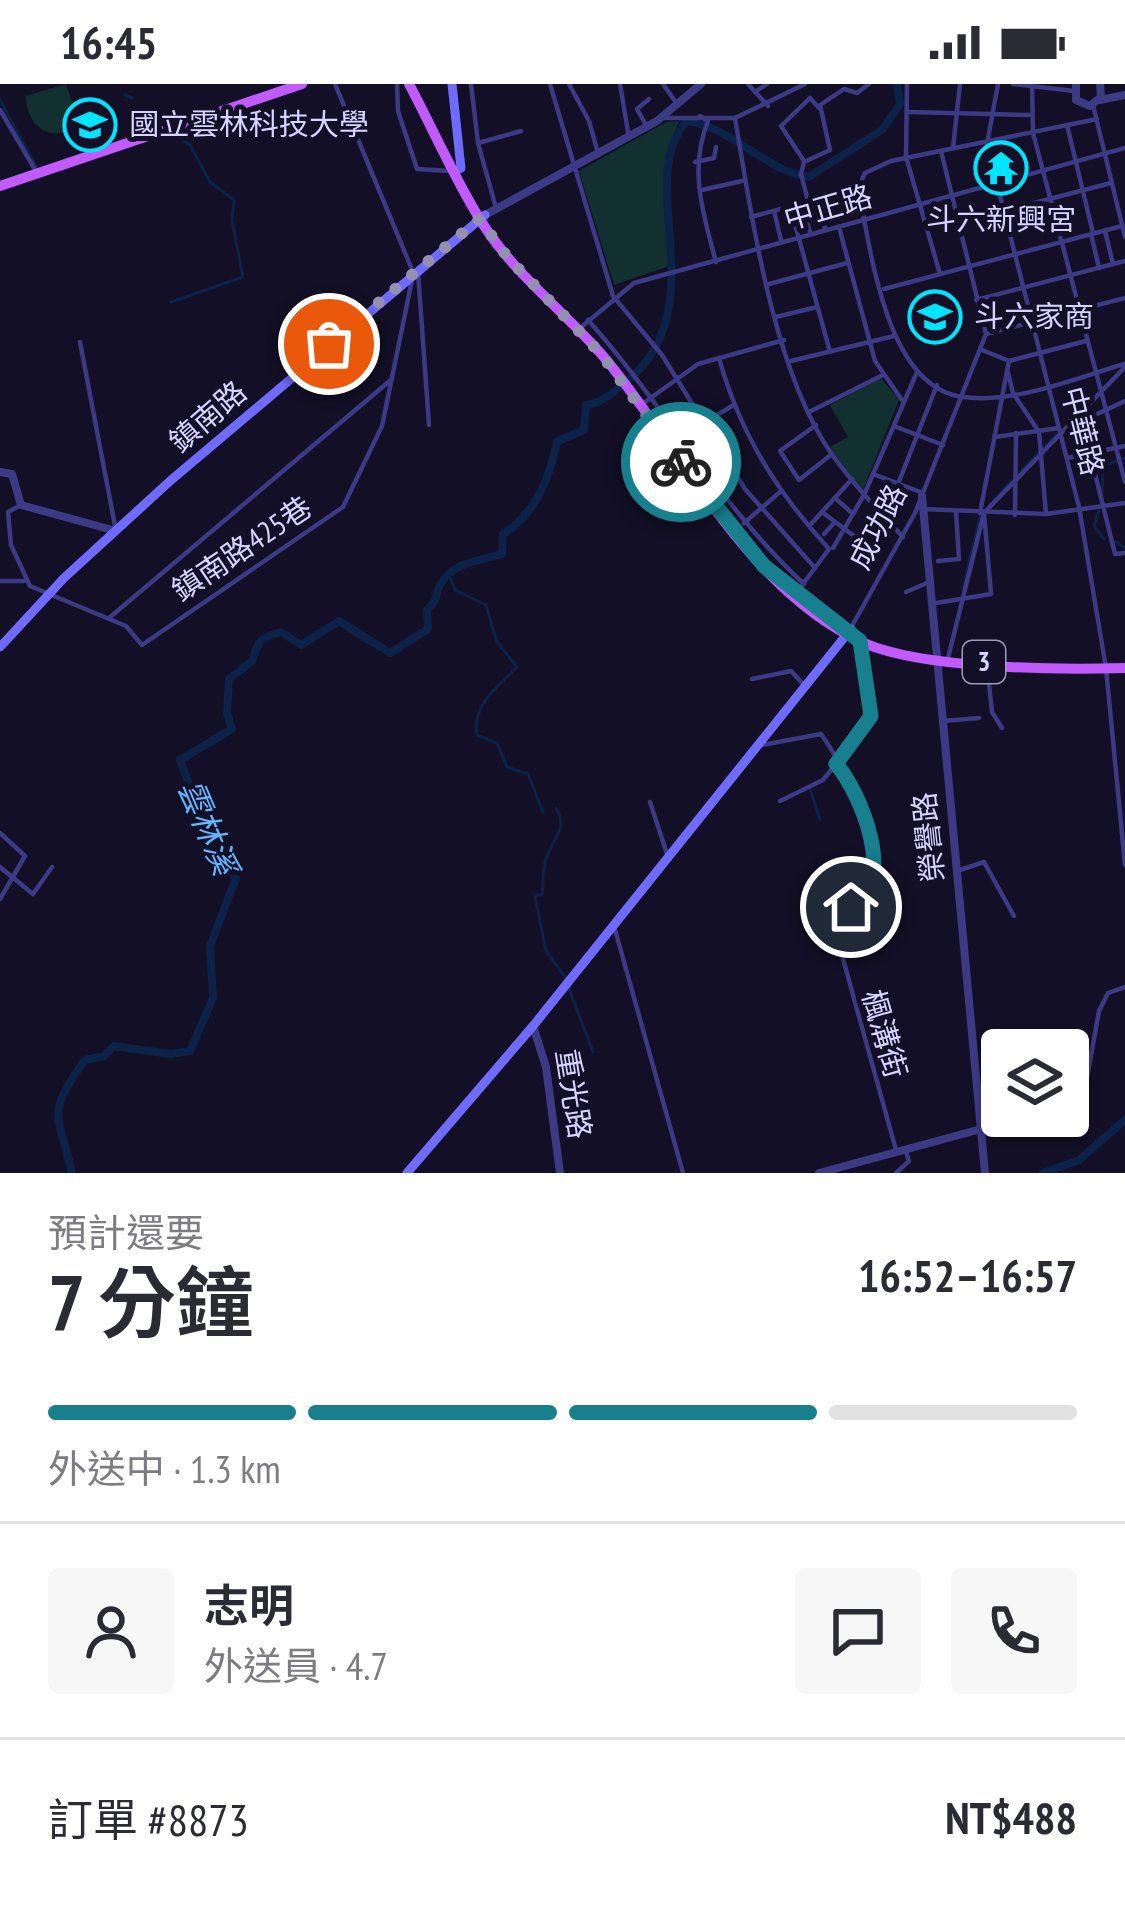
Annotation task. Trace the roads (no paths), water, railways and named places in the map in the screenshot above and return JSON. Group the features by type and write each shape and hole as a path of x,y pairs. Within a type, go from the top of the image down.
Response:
{"main road":[{"path":"0,186 274,88 302,84"},
{"name":"3","path":"413,84 458,170 512,257 583,324 649,399 663,432"},
{"path":"452,84 458,170"},
{"name":"鎮南路","path":"0,647 116,531 487,214"},
{"name":"3","path":"629,378 663,432 745,540 794,593 862,639 942,654 1125,664"},
{"name":"3","path":"745,540 849,631"},
{"name":"成功路","path":"409,1171 533,1026 849,631"}],"street":[{"path":"335,84 416,273 429,425"},
{"path":"397,84 398,111 417,170 458,170"},
{"path":"471,84 487,214"},
{"path":"620,84 628,138"},
{"path":"663,84 682,101"},
{"path":"681,84 682,101"},
{"name":"鎮南路","path":"487,214 662,118 701,84"},
{"path":"748,84 768,106"},
{"path":"755,92 767,84"},
{"path":"662,118 735,118 768,106 804,84"},
{"path":"819,107 844,89 857,93 869,84"},
{"path":"907,84 906,157 940,274"},
{"path":"952,148 952,114 960,84"},
{"name":"中華路","path":"998,84 987,144 1080,510 1105,665 1125,865"},
{"path":"1013,84 1075,86 1079,103 1125,95"},
{"path":"1100,84 1096,119 1125,237"},
{"path":"598,153 570,85 551,87 614,296 662,355 760,508 815,568"},
{"path":"1032,86 1030,115 1042,172 1125,482"},
{"path":"805,162 830,150 819,107 810,98 781,126 805,162 802,178 811,235"},
{"path":"647,127 637,109 649,99"},
{"path":"0,110 37,173"},
{"path":"908,112 1030,115"},
{"path":"700,116 707,122 695,162 702,190"},
{"path":"735,118 742,182 776,317 809,412 832,454 903,537"},
{"path":"1096,119 906,157 865,173 858,188 894,336 916,372 962,398 1049,387 1124,365"},
{"path":"1067,125 1099,268"},
{"path":"478,142 521,131"},
{"path":"695,162 714,158 716,146"},
{"name":"中正路","path":"583,324 634,283 1125,148"},
{"path":"941,151 986,334 1125,298"},
{"path":"716,262 698,195 702,190 742,182"},
{"path":"1004,211 1111,183"},
{"path":"751,217 858,188"},
{"path":"817,199 826,230"},
{"path":"790,206 830,352"},
{"path":"774,211 782,243"},
{"path":"882,290 1122,226"},
{"path":"839,227 868,341 883,375 903,402"},
{"path":"1105,231 1113,264"},
{"path":"976,300 1125,261"},
{"path":"769,284 848,263"},
{"name":"鎮南路425巷","path":"109,618 142,645 343,507 382,426 416,273"},
{"path":"776,317 817,307"},
{"name":"成功路","path":"922,495 986,334"},
{"path":"791,361 894,336"},
{"path":"784,340 719,358 649,399 744,523 802,586 864,495 916,372"},
{"path":"980,349 1010,361 1085,341"},
{"path":"80,342 116,531 21,505 8,512 10,545 26,580 48,596 109,618 392,380"},
{"path":"719,358 732,406 780,492 831,548"},
{"path":"942,654 982,513 1010,361"},
{"path":"982,513 1124,365"},
{"path":"1007,372 1013,393 1039,432 1046,514"},
{"path":"809,412 883,375"},
{"path":"885,517 938,385"},
{"path":"1125,401 1082,419 1115,554 1125,553"},
{"path":"681,437 732,406"},
{"path":"815,425 780,451 799,480 832,454"},
{"path":"893,426 943,445"},
{"path":"995,437 1060,430"},
{"path":"1015,514 1016,433"},
{"path":"1067,458 1118,454 1125,446"},
{"path":"0,472 12,474 21,505"},
{"path":"873,474 922,495"},
{"path":"811,524 851,479"},
{"path":"744,523 780,492"},
{"name":"榮譽路","path":"922,495 919,508 929,604 942,654 942,721 986,1173"},
{"path":"835,498 853,514"},
{"path":"919,508 1046,514 1125,503"},
{"name":"成功路","path":"849,631 919,508"},
{"path":"822,512 858,539"},
{"path":"938,561 959,559 956,512"},
{"path":"929,604 992,592 982,513"},
{"path":"824,533 834,523"},
{"path":"0,581 26,580"},
{"path":"905,592 927,583"},
{"path":"780,801 823,780 871,716 862,639"},
{"path":"752,679 791,671 805,686"},
{"path":"989,684 992,712 1002,728"},
{"path":"942,721 979,718"},
{"path":"759,745 821,734 836,764"},
{"name":"楓溝街","path":"836,764 866,822 876,859 862,901 837,922 835,930 901,1149"},
{"path":"650,802 668,857"},
{"path":"0,833 25,856 0,899"},
{"path":"957,871 984,862 1013,916"},
{"path":"0,867 33,895 52,867"},
{"path":"614,926 683,1173"},
{"path":"1089,1067 1099,1011 1108,993 1125,987"},
{"name":"重光路","path":"533,1026 545,1067 560,1173"},
{"path":"819,1173 980,1129"},
{"path":"896,1173 910,1161 901,1149"}],"waterway":[{"name":"雲林溪","path":"72,1173 59,1105 85,1060 104,1056 114,1046 171,1054 190,1051 213,998 210,946 236,878 214,853 180,760 232,729 227,713 229,679 252,661 268,636 281,632 301,645 339,621 390,653 428,629 427,610 452,571 502,554 503,534 524,517 539,495 557,442 584,430 586,405 626,382 653,352 667,318 671,282 667,176 672,146 687,121 719,132 778,167 809,177 882,130 900,104 897,84"},
{"path":"125,95 132,98"},
{"path":"0,100 36,166"},
{"path":"147,127 160,125"},
{"path":"171,302 243,277 232,220 234,200 210,182 190,145 173,134"},
{"path":"1019,473 1058,433"},
{"path":"1102,495 1103,466 1125,458"},
{"path":"963,588 980,516 1012,480"},
{"path":"1099,510 1094,526 1104,539"},
{"path":"1115,541 1125,548"},
{"path":"450,576 455,590 486,605 497,642 517,667 483,705 477,735 497,743 507,767 528,774 543,812"},
{"path":"810,789 820,819"},
{"path":"556,808 560,830 547,855 542,894 535,896 546,951 565,977"},
{"path":"568,986 593,1052"},
{"path":"1043,1173 1079,1160 1125,1120"}],"place":[{"name":"國立雲林科技大學","path":"90,125"},
{"name":"斗六新興宮","path":"1001,168"},
{"name":"斗六家商","path":"935,317"}]}
